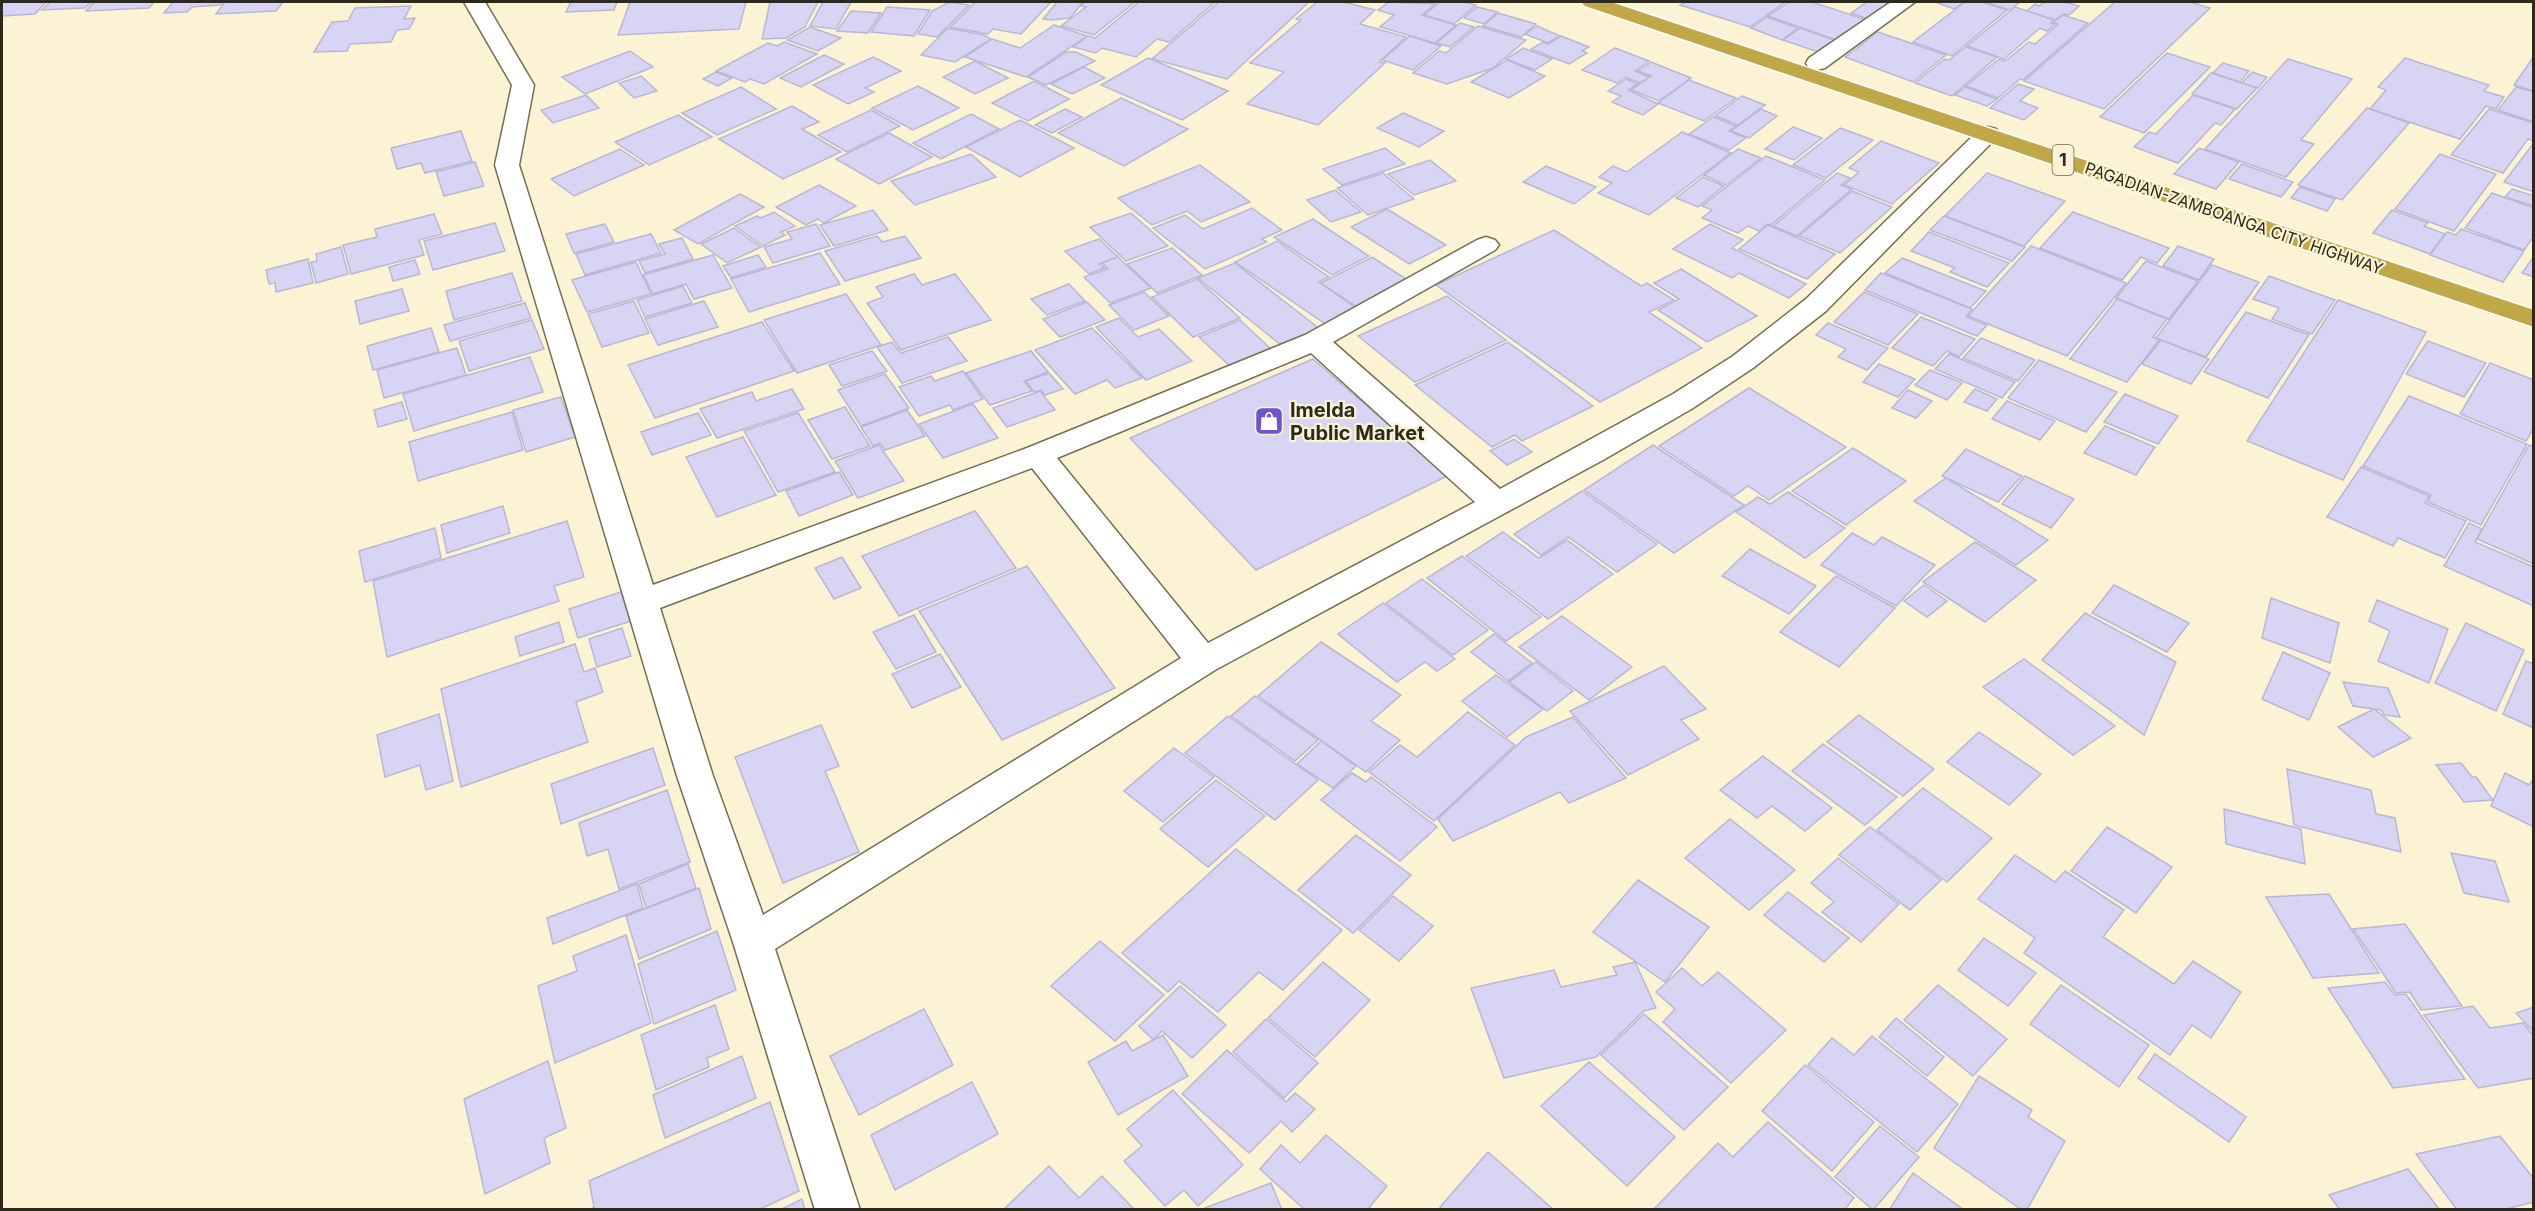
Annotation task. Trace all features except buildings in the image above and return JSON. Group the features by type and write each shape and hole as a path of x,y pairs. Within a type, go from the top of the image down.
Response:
{"highway":[{"name":"PAGADIAN-ZAMBOANGA CITY HIGHWAY","path":"1592,2 2534,319"},
{"name":"PAGADIAN-ZAMBOANGA CITY HIGHWAY","path":"1629,2 2534,303"}],"street":[{"path":"475,2 524,85 507,165 695,776 753,942 838,1209"},
{"path":"1817,63 1904,2"},
{"path":"753,942 1203,661 1498,505 1673,407 1743,362 1816,306 1988,134"},
{"path":"642,602 1038,455 1315,341 1486,245"},
{"path":"1315,341 1498,505"},
{"path":"1038,455 1203,661"}],"place":[{"name":"Imelda Public Market","path":"1269,421"}]}
